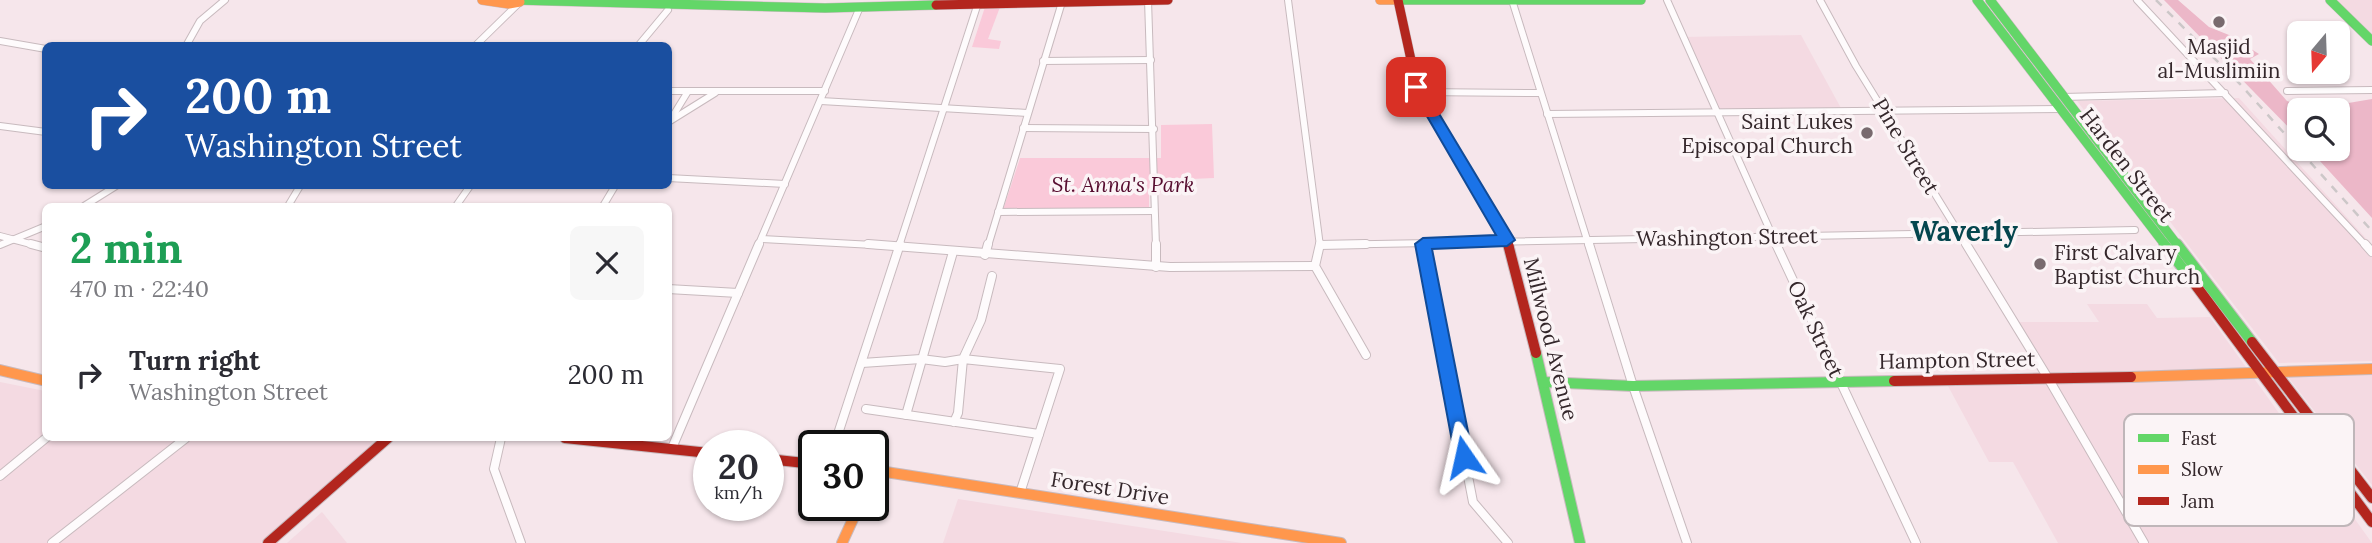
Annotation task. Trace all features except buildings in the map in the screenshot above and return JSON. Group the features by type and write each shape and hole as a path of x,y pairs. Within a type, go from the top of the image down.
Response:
{"main road":[{"path":"482,0 509,4 517,1 545,1 860,7 978,2 1168,0"},
{"path":"806,6 923,0"},
{"path":"1380,0 1641,0"},
{"name":"Millwood Avenue","path":"1398,0 1418,92 1507,240 1580,543"},
{"name":"Harden Street","path":"1978,0 2059,109 2147,220 2290,414"},
{"name":"Harden Street","path":"1990,0 2307,414"},
{"path":"2330,0 2372,41"},
{"name":"Hampton Street","path":"1543,382 1633,386 2260,374 2372,369"},
{"path":"0,370 42,380"},
{"path":"268,543 385,441"},
{"path":"597,441 693,451"},
{"name":"Forest Drive","path":"889,473 1338,543"},
{"name":"Harden Street","path":"2354,475 2372,498"},
{"name":"Harden Street","path":"2354,498 2372,522"},
{"path":"842,543 852,521"}],"street":[{"path":"188,42 200,21 225,0"},
{"path":"1148,0 1154,129 1156,267"},
{"path":"1287,0 1320,246 1315,266 1366,355"},
{"path":"1512,0 1586,241 1687,543"},
{"name":"Oak Street","path":"1667,0 1772,235 1916,543"},
{"name":"Pine Street","path":"1820,0 2124,509"},
{"path":"2137,0 2372,252"},
{"path":"479,42 517,1"},
{"path":"839,430 978,2"},
{"path":"985,255 1062,2"},
{"path":"641,42 666,5"},
{"path":"672,448 860,7"},
{"path":"0,41 42,48"},
{"path":"1044,61 1151,60"},
{"path":"2287,91 2372,90"},
{"path":"672,92 825,91"},
{"path":"1418,92 1539,93"},
{"path":"672,117 687,93"},
{"path":"672,120 715,93"},
{"path":"2063,97 2225,93"},
{"path":"821,101 1027,113"},
{"path":"1547,114 2073,109"},
{"path":"0,127 42,132"},
{"path":"1023,128 1154,129"},
{"path":"672,178 786,184"},
{"path":"89,203 111,189"},
{"path":"998,212 1154,211"},
{"path":"0,245 42,228"},
{"name":"Washington Street","path":"1320,246 1507,240 1586,241 1772,235 1959,235 2135,230"},
{"path":"0,236 42,247"},
{"path":"762,239 900,246 1156,267 1315,266"},
{"path":"1423,244 1473,502 1508,543"},
{"path":"906,415 953,252"},
{"path":"954,422 958,413 965,350 981,320 992,276"},
{"path":"672,289 738,293"},
{"path":"862,363 921,359 945,362 964,359 1060,369 1020,494"},
{"path":"866,409 1039,434"},
{"path":"0,476 42,441"},
{"path":"52,543 182,441"},
{"path":"500,441 494,469 520,543"},
{"name":"Pine Street","path":"2134,526 2144,543"}],"shaded area":[{"path":"2164,0 2178,0 2209,27 2229,35 2259,54 2250,59 2287,101 2287,126"},
{"path":"2335,0 2372,0 2372,35 2361,25"},
{"path":"1801,35 1842,110 1716,111 1682,37"},
{"path":"2239,98 2287,151 2287,161 2296,161 2372,245 2372,361 2279,363 2077,101"},
{"path":"2372,99 2372,218 2320,161 2350,161 2350,103"},
{"path":"2087,304 2147,304 2157,318 2210,317 2280,414 2124,414 2124,526 2354,526 2354,518 2372,543 2058,543 2013,462 1989,462 1948,386 2057,385 2019,322 2099,322"},
{"path":"2372,375 2372,485 2354,462 2354,414 2317,414 2288,377"},
{"path":"0,382 42,390 42,441 373,441 369,448 261,543 0,543"},
{"path":"958,499 1242,543 943,543"},
{"path":"322,512 347,543 287,543"}],"green space":[{"path":"985,7 1000,7 988,39 1001,41 999,49 972,47"},
{"name":"St. Anna's Park","path":"1212,124 1214,178 1191,179 1191,192 1149,192 1149,211 1003,210 1020,158 1161,158 1161,125"}],"railway":[{"path":"2156,0 2240,84 2372,231"}],"traffic: fast":[{"path":"514,0 825,8 936,5"},
{"path":"1398,0 1641,0"},
{"path":"1977,0 2194,283"},
{"path":"1990,0 2252,342"},
{"path":"2330,0 2372,41"},
{"path":"1536,353 1580,543"},
{"path":"1543,382 1633,386 1894,381"}],"traffic: slow":[{"path":"482,0 509,4 520,2"},
{"path":"1380,0 1398,0"},
{"path":"2131,377 2372,369"},
{"path":"0,370 42,380"},
{"path":"889,472 1341,543"},
{"path":"842,543 852,521"}],"traffic: jam":[{"path":"936,5 1168,0"},
{"path":"1398,0 1418,92 1507,240 1536,353"},
{"path":"2194,283 2292,414"},
{"path":"2252,342 2307,414"},
{"path":"1894,381 2131,377"},
{"path":"268,543 385,441"},
{"path":"594,441 693,451"},
{"path":"784,461 798,462"},
{"path":"2354,475 2372,498"},
{"path":"2354,498 2372,522"}],"place":[{"name":"Masjid al-Muslimiin","path":"2219,22"},
{"name":"Saint Lukes Episcopal Church","path":"1867,133"},
{"name":"First Calvary Baptist Church","path":"2040,264"}],"district":[{"name":"Waverly","path":"1964,231"}],"route":[{"path":"1416,87 1507,240 1423,244 1464,457"}]}
